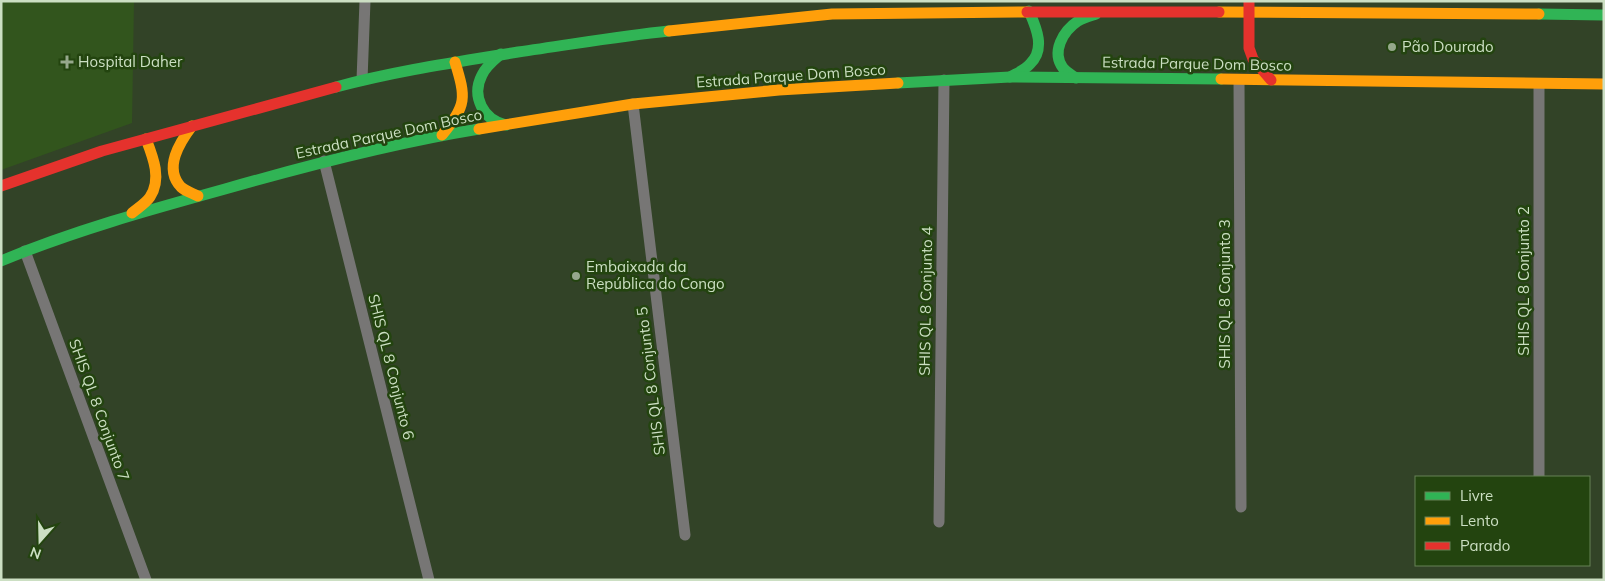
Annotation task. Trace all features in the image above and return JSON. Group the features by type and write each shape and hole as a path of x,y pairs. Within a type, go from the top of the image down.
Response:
{"main road":[{"path":"1249,6 1248,38 1253,59 1271,80"},
{"path":"1,186 102,151 362,80 501,54 637,34 832,14 1104,11 1264,6 1604,15"},
{"path":"1010,78 1029,66 1038,52 1037,28 1029,11"},
{"path":"1076,78 1064,69 1058,58 1061,37 1078,21 1104,11"},
{"path":"501,54 486,68 480,79 478,89 483,111 491,120 506,125"},
{"path":"442,135 457,119 465,98 455,62"},
{"name":"Estrada Parque Dom Bosco","path":"1,261 130,215 324,161 442,135 633,104 779,90 1010,78 1604,84"},
{"path":"192,126 179,143 173,158 173,170 177,182 183,189 198,196"},
{"path":"130,215 149,198 154,189 156,176 153,159 146,139"}],"street":[{"path":"362,80 364,1"},
{"name":"SHIS QL 8 Conjunto 4","path":"939,522 944,80"},
{"name":"SHIS QL 8 Conjunto 3","path":"1239,80 1241,507"},
{"name":"SHIS QL 8 Conjunto 2","path":"1538,84 1539,476"},
{"name":"SHIS QL 8 Conjunto 5","path":"633,104 685,535"},
{"name":"SHIS QL 8 Conjunto 6","path":"324,161 429,580"},
{"name":"SHIS QL 8 Conjunto 7","path":"25,251 146,580"}],"shaded area":[{"name":"Hospital Daher","path":"1,1 134,1 132,123 1,170"}],"traffic: fast":[{"path":"1010,77 1028,66 1038,52 1038,38 1029,11"},
{"path":"1076,78 1068,73 1060,62 1058,55 1060,42 1073,25 1096,14"},
{"path":"1539,14 1604,15"},
{"path":"336,87 449,63 631,35 669,31"},
{"path":"501,54 490,63 484,72 478,91 481,106 485,113 506,125"},
{"path":"898,83 1010,77 1221,79"},
{"path":"1,261 56,240 112,222 257,180 383,148 479,129"}],"traffic: slow":[{"path":"669,31 832,14 1027,12"},
{"path":"1219,12 1539,14"},
{"path":"442,135 456,116 462,101 461,84 455,62"},
{"path":"1221,79 1604,84"},
{"path":"479,129 633,104 779,90 898,83"},
{"path":"192,126 178,147 173,164 173,172 181,187 198,196"},
{"path":"132,213 148,199 154,190 155,168 146,139"}],"traffic: jam":[{"path":"1249,1 1249,48 1253,59 1271,80"},
{"path":"1027,12 1219,12"},
{"path":"1,186 102,151 336,87"}],"place":[{"name":"Pão Dourado","path":"1392,47"},
{"name":"Hospital Daher","path":"67,62"},
{"name":"Embaixada da República do Congo","path":"576,276"}]}
